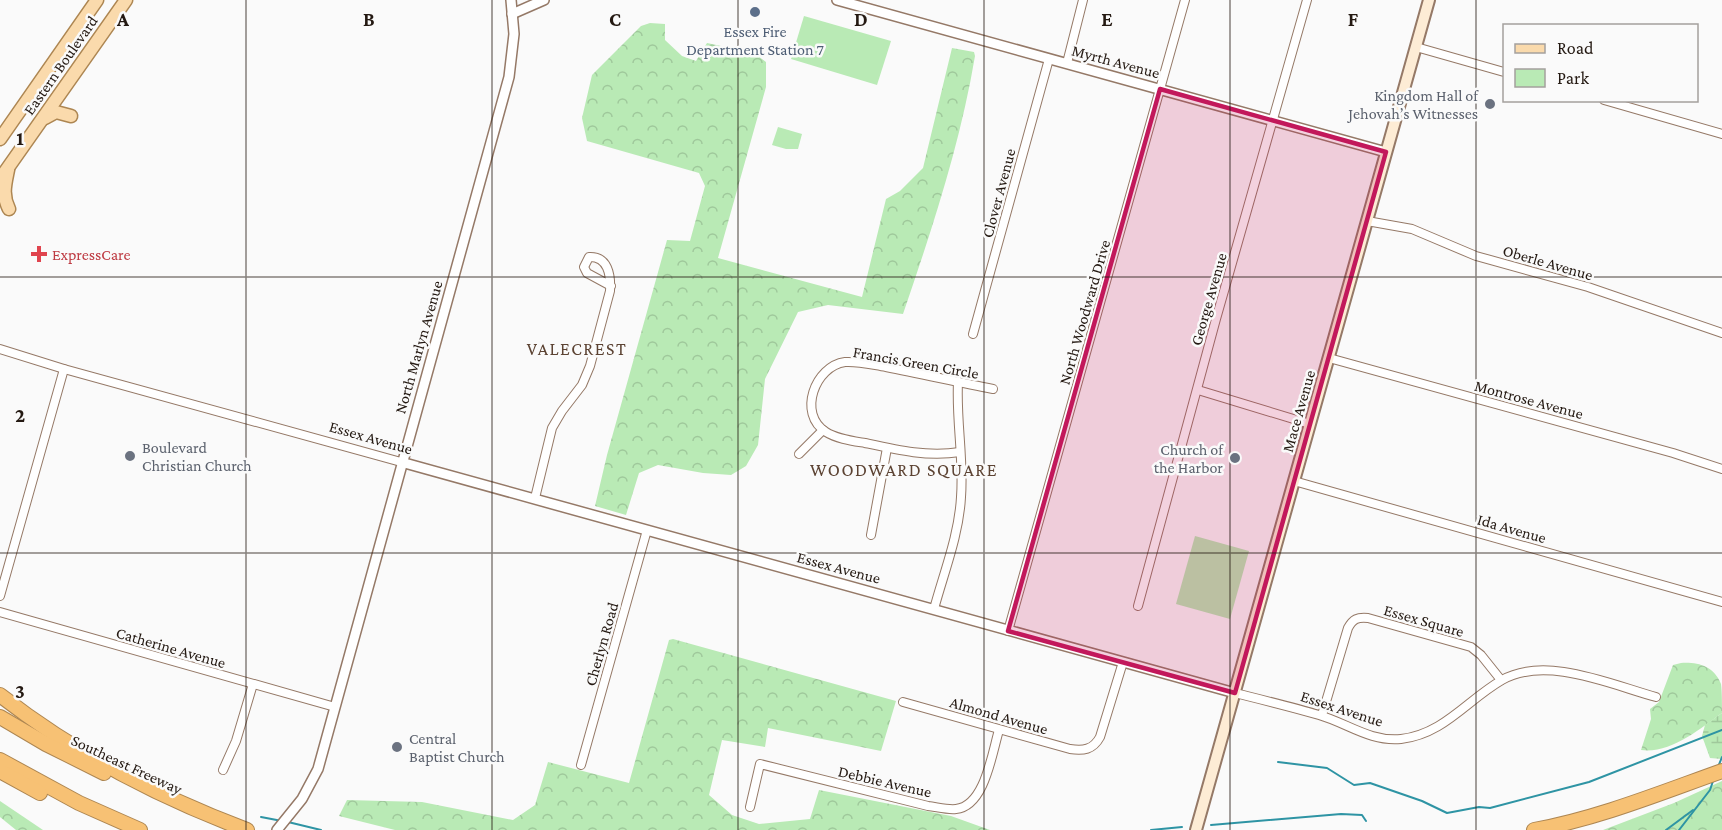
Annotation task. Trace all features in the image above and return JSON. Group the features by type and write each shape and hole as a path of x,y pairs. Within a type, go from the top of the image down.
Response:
{"highway":[{"path":"0,695 97,760 174,800 246,830"},
{"name":"Southeast Freeway","path":"0,717 46,744 135,788 246,830"},
{"path":"0,760 79,803 140,830"},
{"path":"0,771 76,811 121,830"},
{"path":"1534,830 1604,813 1722,771"}],"main road":[{"name":"Eastern Boulevard","path":"0,139 97,0"},
{"name":"Eastern Boulevard","path":"0,179 126,0"},
{"name":"Mace Avenue","path":"1196,830 1429,0"},
{"path":"42,120 56,112 71,116"},
{"path":"0,123 16,115"},
{"path":"0,207 9,209 5,201 4,190 8,168"}],"street":[{"name":"North Marlyn Avenue","path":"278,830 302,799 318,769 509,77 513,50 510,0"},
{"path":"512,14 544,0"},
{"name":"Myrth Avenue","path":"837,0 1386,152"},
{"path":"1067,63 1083,0"},
{"name":"North Woodward Drive","path":"1008,631 1185,0"},
{"name":"George Avenue","path":"1138,606 1216,319 1307,0"},
{"path":"1416,47 1503,72"},
{"name":"Clover Avenue","path":"973,334 1049,59"},
{"path":"1611,102 1722,134"},
{"name":"Oberle Avenue","path":"1367,221 1412,229 1476,256 1598,290 1722,333"},
{"path":"535,498 552,428 582,385 591,366 610,286"},
{"name":"Essex Avenue","path":"0,349 64,369 1008,631 1322,715 1368,735 1388,739 1410,737 1440,727 1501,680 1532,671 1560,670 1656,697"},
{"name":"Montrose Avenue","path":"1329,358 1673,453 1722,469"},
{"name":"Francis Green Circle","path":"823,429 814,414 813,391 821,377 832,366 846,362 863,363 993,389"},
{"path":"0,596 64,369"},
{"path":"934,609 959,515 962,481 957,413 958,382"},
{"path":"1198,390 1310,424"},
{"path":"799,454 823,429 836,436 888,448 925,454 960,452"},
{"path":"871,535 888,448"},
{"name":"Ida Avenue","path":"1294,481 1722,602"},
{"name":"Cherlyn Road","path":"581,765 647,530"},
{"name":"Catherine Avenue","path":"0,612 335,707"},
{"name":"Essex Square","path":"1322,715 1348,628 1353,620 1358,618 1368,618 1471,647 1487,661 1501,680"},
{"name":"Almond Avenue","path":"903,702 1070,749 1088,749 1095,745 1100,737 1123,662"},
{"path":"223,770 236,741 253,684"},
{"name":"Debbie Avenue","path":"750,807 760,764 928,806 947,809 960,808 972,801 981,789 999,730"}],"highlighted area":[{"path":"1160,89 1386,152 1235,693 1008,631"}],"green space":[{"path":"804,16 891,41 877,85 791,59"},
{"path":"650,23 665,24 665,40 682,56 696,61 707,43 754,53 766,62 766,87 718,258 862,297 886,199 900,191 923,168 952,48 974,52 975,56 962,122 935,218 903,314 828,305 798,312 765,379 758,445 746,466 731,475 703,473 658,465 639,473 626,515 595,506 607,455 667,240 690,241 705,186 699,173 587,141 582,118 592,75 641,26"},
{"path":"778,127 802,134 798,149 786,149 772,145"},
{"path":"1195,536 1249,551 1230,619 1176,604"},
{"path":"673,639 896,701 881,751 768,728 765,747 722,740 709,795 732,815 759,824 810,819 819,790 951,816 990,830 395,830 339,816 347,800 422,802 513,820 535,805 548,762 629,783 669,640"},
{"path":"1699,664 1714,673 1721,684 1722,713 1674,744 1652,750 1641,750 1651,719 1650,709 1659,702 1673,665"},
{"path":"1722,713 1722,759 1710,758 1702,736 1705,725"},
{"path":"1722,781 1722,830 1603,830 1674,803"},
{"path":"0,801 43,830 16,830 0,817"}],"waterway":[{"path":"1278,762 1327,768 1354,785 1370,783 1422,801 1447,813 1479,807 1490,808 1589,782 1722,730"},
{"path":"1718,767 1722,757"},
{"path":"1679,830 1710,790 1713,781"},
{"path":"1666,830 1693,810"},
{"path":"1211,825 1341,814 1362,815 1366,821"},
{"path":"261,817 282,821"},
{"path":"288,822 321,830"},
{"path":"1151,830 1182,827"}],"place":[{"name":"Essex Fire Department Station 7","path":"755,12"},
{"name":"Kingdom Hall of Jehovah’s Witnesses","path":"1490,104"},
{"name":"ExpressCare","path":"39,254"},
{"name":"Boulevard Christian Church","path":"130,456"},
{"name":"Church of the Harbor","path":"1235,458"},
{"name":"Central Baptist Church","path":"397,747"}],"district":[{"name":"VALECREST","path":"577,349"},
{"name":"WOODWARD SQUARE","path":"904,470"}]}
